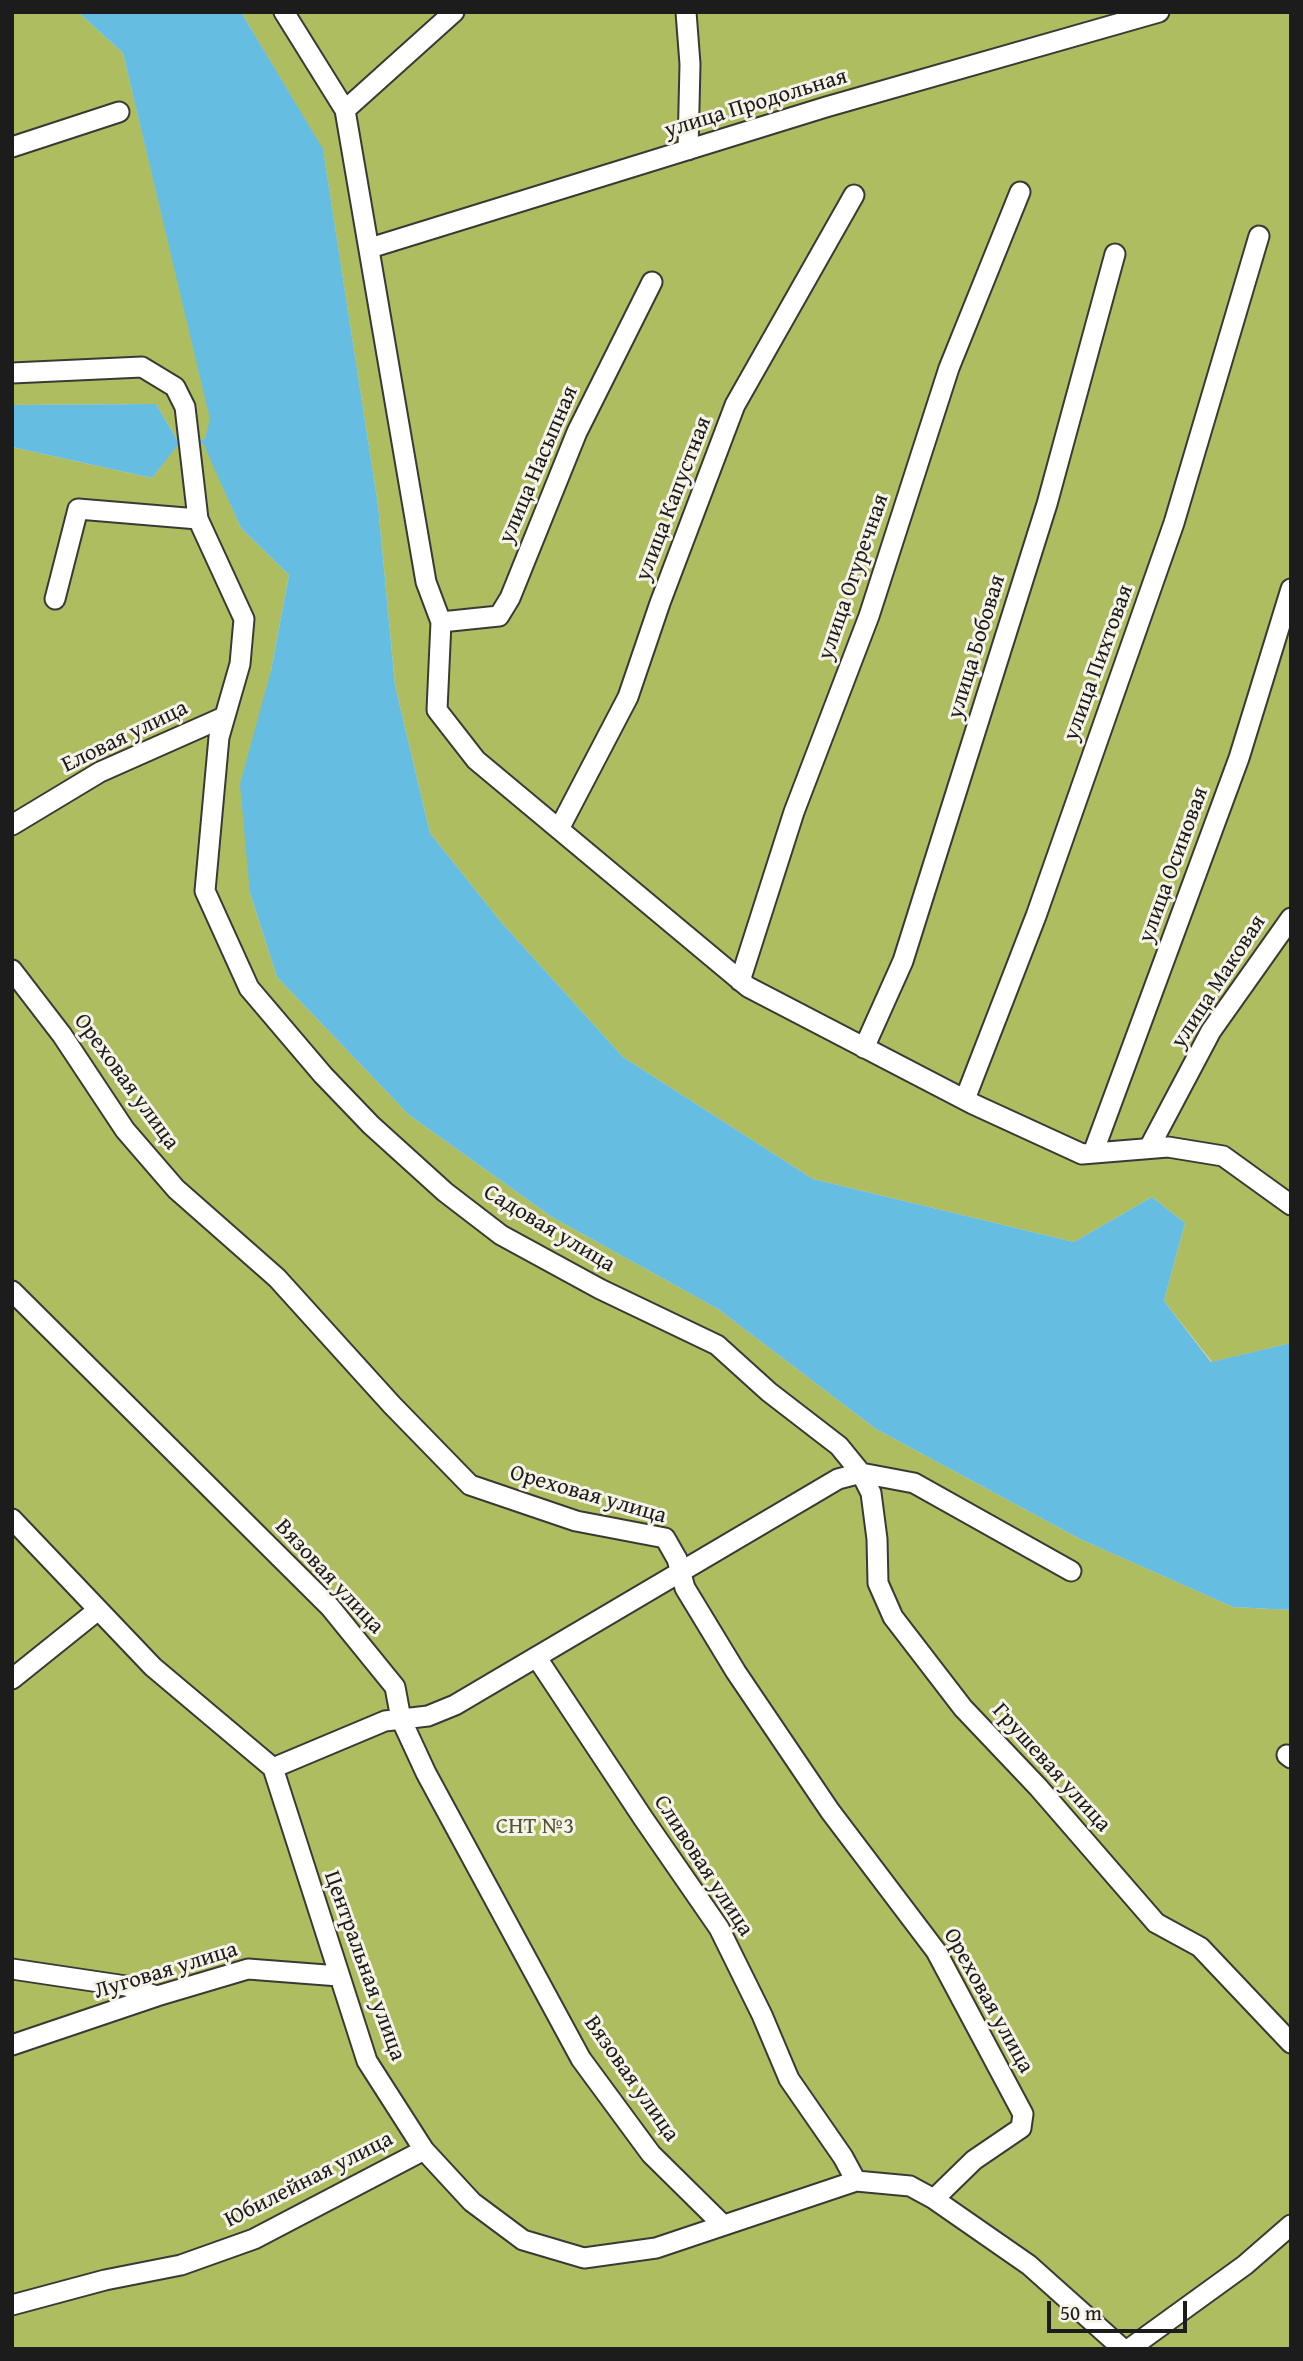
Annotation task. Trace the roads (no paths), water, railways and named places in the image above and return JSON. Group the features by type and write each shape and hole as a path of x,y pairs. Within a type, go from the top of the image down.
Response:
{"street":[{"path":"284,12 345,110 426,582 441,622 437,710 476,760 748,987 965,1100 1082,1154 1168,1147 1223,1156 1291,1205"},
{"path":"345,110 454,12"},
{"path":"685,12 690,64 688,150"},
{"name":"улица Продольная","path":"370,248 826,107 1159,12"},
{"path":"12,147 119,113"},
{"name":"улица Огуречная","path":"740,981 794,812 869,616 949,368 1020,192"},
{"name":"улица Капустная","path":"559,829 628,697 660,603 735,405 854,195"},
{"name":"улица Пихтовая","path":"965,1100 1036,916 1174,523 1259,236"},
{"name":"улица Бобовая","path":"864,1048 908,948 1047,504 1115,254"},
{"name":"улица Насыпная","path":"441,622 499,616 510,598 577,432 652,282"},
{"name":"Садовая улица","path":"12,373 142,367 175,387 185,407 198,519 244,619 240,664 219,737 205,891 249,988 314,1066 371,1125 435,1184 492,1227 600,1289 717,1345 769,1392 839,1447 861,1473"},
{"path":"55,598 78,509 198,519"},
{"name":"улица Осиновая","path":"1093,1153 1239,758 1291,589"},
{"name":"Еловая улица","path":"12,825 100,772 224,717"},
{"name":"улица Маковая","path":"1149,1148 1211,1031 1291,918"},
{"name":"Ореховая улица","path":"12,970 62,1034 124,1130 176,1189 277,1278 392,1405 470,1485 576,1521 666,1538 677,1559 685,1588 736,1672 830,1811 936,1951 1023,2114 1021,2128 974,2160 934,2199"},
{"name":"Вязовая улица","path":"12,1291 330,1607 395,1687 401,1719 426,1773 581,2059 651,2154 723,2225"},
{"path":"12,1518 153,1667 273,1768 386,1721 428,1716 456,1705 838,1479 861,1473 914,1482 1071,1571"},
{"name":"Грушевая улица","path":"861,1473 871,1493 877,1539 878,1583 893,1617 964,1708 1038,1787 1156,1923 1200,1947 1291,2043"},
{"path":"12,1679 98,1609"},
{"name":"Сливовая улица","path":"537,1658 719,1928 762,2015 789,2079 843,2157 856,2181"},
{"name":"Центральная улица","path":"273,1768 367,2062 424,2150 472,2202 523,2240 584,2258 656,2248 856,2181 910,2186 934,2199 1029,2265 1123,2349"},
{"path":"12,1969 126,1986 157,1996"},
{"name":"Луговая улица","path":"12,2045 157,1996 248,1969 339,1976"},
{"name":"Юбилейная улица","path":"12,2305 105,2280 181,2265 254,2239 424,2150"},
{"path":"1129,2349 1245,2266 1291,2225"}],"water":[{"path":"78,12 241,12 323,149 378,505 395,685 430,833 501,922 623,1057 813,1179 1074,1242 1152,1197 1185,1223 1164,1301 1211,1362 1291,1343 1291,1610 1233,1607 1080,1539 876,1429 718,1309 552,1217 409,1115 277,977 250,893 240,784 271,671 289,575 241,528 203,443 178,445 152,478 12,447 12,405 156,404 178,441 205,439 210,419 123,53"}],"park label":[{"name":"СНТ №3","path":"535,1827"}]}
